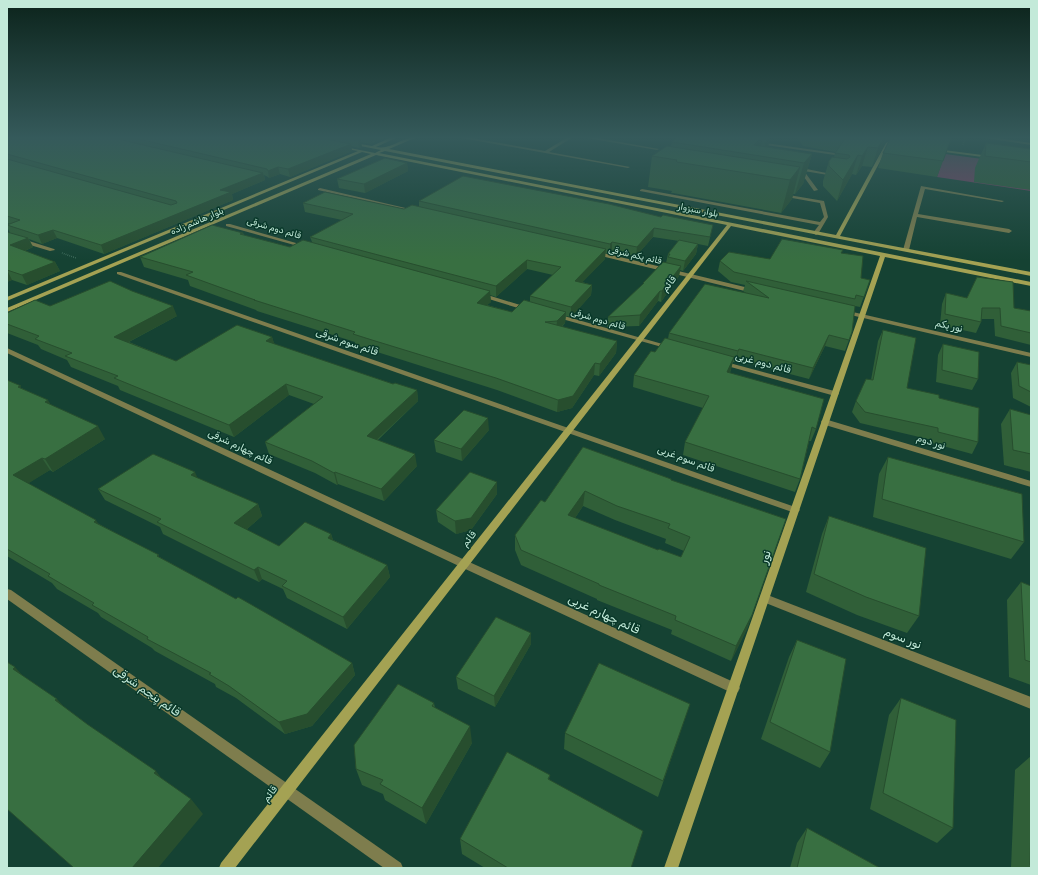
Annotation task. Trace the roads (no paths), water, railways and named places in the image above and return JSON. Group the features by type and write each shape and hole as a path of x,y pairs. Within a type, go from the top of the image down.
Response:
{"street":[{"name":"بلوار هاشم زاده","path":"7,299 299,178"},
{"name":"بلوار هاشم زاده","path":"7,310 319,178"},
{"name":"بلوار سبزوار","path":"496,178 1031,284"},
{"name":"بلوار سبزوار","path":"530,178 1031,274"},
{"path":"807,178 816,190"},
{"path":"837,237 870,178"},
{"path":"906,250 923,187 1002,201"},
{"path":"320,189 420,212"},
{"path":"642,190 822,224"},
{"path":"776,194 822,202 826,217 816,233"},
{"path":"916,215 1009,231"},
{"name":"قائم دوم شرقی","path":"228,224 312,248"},
{"name":"قائم","path":"226,868 730,224"},
{"path":"7,236 52,250"},
{"name":"قائم یکم شرقی","path":"589,252 757,292"},
{"name":"نور","path":"671,868 883,254"},
{"name":"قائم سوم شرقی","path":"119,273 569,430"},
{"path":"472,293 533,310"},
{"name":"نور یکم","path":"840,311 1031,355"},
{"name":"قائم دوم شرقی","path":"548,314 640,340"},
{"path":"640,340 677,350"},
{"name":"قائم چهارم شرقی","path":"7,350 464,564"},
{"name":"قائم دوم غربی","path":"715,360 835,394"},
{"name":"نور دوم","path":"825,422 1031,484"},
{"name":"قائم سوم غربی","path":"569,430 795,510"},
{"name":"قائم چهارم غربی","path":"464,564 734,688"},
{"name":"قائم پنجم شرقی","path":"7,593 396,868"},
{"name":"نور سوم","path":"765,598 1031,703"}]}
